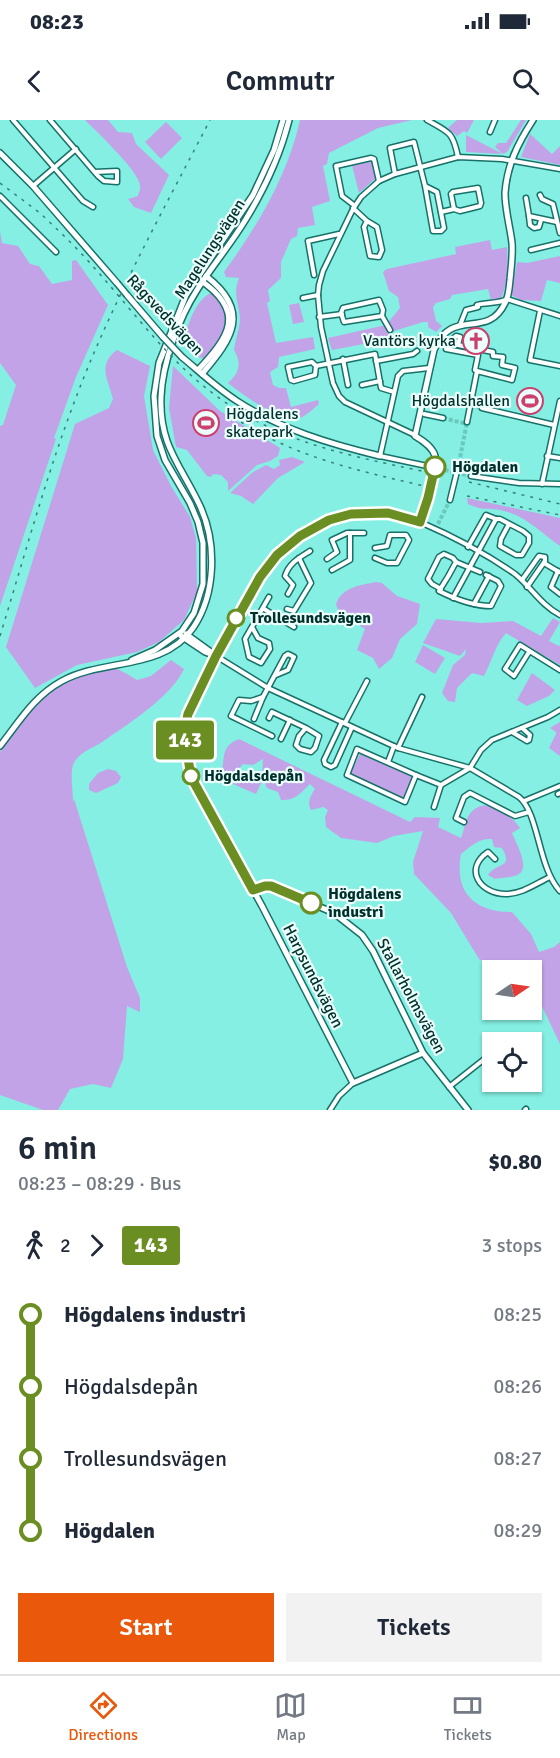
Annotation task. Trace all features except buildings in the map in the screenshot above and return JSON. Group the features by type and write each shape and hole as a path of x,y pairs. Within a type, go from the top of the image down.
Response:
{"street":[{"path":"13,120 83,201 93,207"},
{"path":"50,120 95,172 104,181 117,182 117,171 95,172"},
{"name":"Magelungsvägen","path":"0,746 30,706 45,691 76,675 159,656 185,637 203,610 209,591 211,568 207,525 200,506 166,443 161,398 164,372 187,309 202,277 253,195 274,150 283,120"},
{"name":"Magelungsvägen","path":"127,662 155,650 180,632 194,613 202,592 204,573 202,536 193,507 169,467 159,444 154,420 156,374 182,305 246,221 263,190 277,161 289,120"},
{"path":"427,120 434,121 451,134 458,157"},
{"path":"490,132 495,120"},
{"path":"416,436 429,368 441,335 450,328 460,325 480,324 491,320 499,313 507,299 512,245 505,195 510,160 533,120"},
{"path":"394,174 391,146 414,142 434,232 441,231 444,228 437,192 425,186"},
{"path":"33,186 76,149"},
{"name":"Rågsvedsvägen","path":"0,153 33,186 163,337 200,372 236,400 272,421 312,437 380,456"},
{"path":"420,522 428,498 436,458 416,436 352,406 339,396 333,383 319,317 318,296 323,271 361,197 379,181 394,174 458,157 510,160 560,169"},
{"path":"367,221 364,227 370,256 379,257 382,250 377,227 367,221 342,196 336,166 374,159 379,181"},
{"path":"441,212 454,209 460,211 480,206 478,188 452,193 454,209"},
{"path":"540,195 542,199 553,204 560,233"},
{"path":"0,196 56,252"},
{"path":"525,198 530,225 534,228 539,227 541,220"},
{"path":"529,216 557,222"},
{"path":"314,274 308,241 340,234"},
{"path":"531,250 560,243"},
{"path":"200,372 222,350 230,338 233,327 233,316 224,294 202,277"},
{"path":"303,298 318,296"},
{"path":"507,299 560,316"},
{"path":"460,325 466,310 483,303 503,302 507,299"},
{"path":"382,316 346,323 342,314 343,308 380,300 382,316 390,330"},
{"path":"540,311 530,360 560,366"},
{"path":"319,317 342,314"},
{"path":"467,422 478,355 446,349 446,345 456,336 460,337 458,345 493,352 493,356 503,357 502,365 514,368 512,380 477,371"},
{"path":"376,361 417,351"},
{"path":"316,366 375,354 381,388 394,392"},
{"path":"344,359 348,385"},
{"path":"312,362 316,366 315,375 291,380 289,366 312,362"},
{"path":"427,466 380,456 400,373 429,368"},
{"path":"362,385 380,381"},
{"path":"542,484 560,401"},
{"path":"482,408 554,425"},
{"path":"493,411 493,417"},
{"path":"424,414 443,418"},
{"path":"547,456 560,458"},
{"path":"450,500 459,464 477,469"},
{"path":"471,476 560,484"},
{"name":"Harpsundsvägen","path":"353,1083 253,890 191,777 184,732 188,714 244,604 270,563 300,536 329,520 351,514 388,513 420,522 468,547 522,580 543,604 560,615"},
{"path":"468,547 486,515 500,519 523,531 529,536 529,543 522,555 516,555 500,546 509,524"},
{"path":"453,597 496,519"},
{"path":"332,570 350,560 350,532"},
{"path":"327,559 337,552 332,540 350,532 364,532"},
{"path":"375,548 387,546 390,535 406,535 409,540 397,563 387,563 375,558"},
{"path":"288,594 293,585 285,574 291,564 310,551"},
{"path":"441,589 428,579 439,557 446,555 480,572"},
{"path":"522,580 539,556 545,557 544,563 527,587"},
{"path":"288,609 294,611 311,584 299,558"},
{"path":"456,562 439,591 474,604 489,606 501,586 498,581 488,575 474,604"},
{"path":"544,563 559,572 551,587 560,594"},
{"path":"252,627 258,638 269,643 270,649 261,663 249,657 245,639 269,597"},
{"path":"263,609 294,627"},
{"path":"180,632 268,688 396,747 471,768 524,801 550,878 560,891"},
{"path":"530,651 514,676 505,669 520,645 530,651 560,670"},
{"path":"254,718 263,697 287,654 294,656 288,670 276,675"},
{"path":"352,727 334,765 325,764 324,760 343,722 367,681"},
{"path":"263,697 251,701 237,700 231,716 272,736"},
{"path":"388,762 422,697"},
{"path":"434,807 441,785 471,768 487,744 560,710"},
{"path":"269,718 272,712 306,728 319,736 311,752 300,749 296,745 299,736 306,728"},
{"path":"281,739 290,720"},
{"path":"511,732 529,740 530,735 521,728"},
{"path":"416,775 405,802 347,775 357,749 441,785"},
{"path":"524,801 560,786"},
{"path":"464,822 456,818 464,796 470,793 515,816 529,812"},
{"path":"495,859 488,852 481,856 476,863 477,878 484,887 502,894 518,893 550,878"},
{"name":"Stallarholmsvägen","path":"253,890 265,886 280,890 334,913 357,930 372,951 423,1053 468,1110"},
{"path":"330,1110 339,1096 353,1083 423,1053"},
{"path":"449,1087 482,1061"}],"shaded area":[{"path":"85,120 108,120 118,132 132,133 136,144 169,175 151,213 134,207 128,199 138,196 140,187 138,180 117,152"},
{"path":"300,120 412,120 378,128 329,153 327,164 323,166 330,201 312,207 315,225 298,228 297,236 291,239 281,262 281,278 268,290 270,301 267,303 276,343 313,337 315,349 279,357 278,367 270,372 273,385 286,388 291,407 318,400 319,404 307,414 292,419 262,407 228,383 235,376 239,364 234,350 240,321 236,295 239,278 226,277 224,272 270,200 288,161"},
{"path":"457,120 474,120 467,133 464,131 457,136 448,128"},
{"path":"521,120 526,120 507,152 503,154 495,147 498,143 506,143"},
{"path":"166,122 182,138 161,159 145,142"},
{"path":"530,134 552,154 560,146 560,165 521,157"},
{"path":"466,135 501,153 501,154 466,152"},
{"path":"372,161 376,178 359,193 352,165"},
{"path":"0,231 2,243 18,246 30,264 39,266 52,284 72,280 72,261 76,260 108,305 76,377 54,438 56,439 0,606 0,426 3,425 16,385 0,363"},
{"path":"490,240 492,250 507,247 506,281 500,300 491,300 488,289 452,295 450,299 436,303 433,307 436,321 442,326 436,332 428,327 428,322 423,322 391,332 385,340 332,350 328,338 386,325 400,308 398,297 389,291 383,272 387,269 456,254 455,247"},
{"path":"560,256 560,283 547,280 541,301 521,300 511,295 517,262 527,263"},
{"path":"211,293 224,307 225,326 217,345 203,359 190,351 183,341 196,307 205,296"},
{"path":"299,303 304,322 293,324 289,305"},
{"path":"117,350 150,366 144,396 153,450 190,517 196,538 197,592 184,620 159,642 137,652 77,665 35,688 6,647 75,424 109,408 113,399 106,367 107,361"},
{"name":"Högdalens skatepark","path":"173,366 220,411 280,448 278,456 257,465 228,491 228,482 221,475 207,476 187,450 176,447 169,408"},
{"path":"292,457 305,462 278,478 253,504 241,496 230,493 253,472 266,465 274,469 280,465 279,460"},
{"path":"467,498 560,518 560,546 520,517 512,513 468,504"},
{"path":"376,582 382,583 397,596 420,604 417,624 400,639 392,658 379,669 373,658 357,650 365,629 339,611 336,605 338,599 346,591"},
{"path":"553,618 560,622 549,641 560,645 560,665 506,633 496,648 484,676 472,673 457,688 455,702 448,701 442,693 453,665 465,655 466,649 460,656 423,643 436,619 481,623 513,621 541,636"},
{"path":"423,645 445,658 435,674 415,662"},
{"path":"171,660 184,669 170,689 136,719 82,754 75,761 72,773 73,802 74,799 127,967 140,998 140,1012 127,1006 123,1059 111,1088 93,1084 70,1089 58,1110 43,1110 0,1095 0,752 33,706 65,683 107,667 119,670 137,680 151,676"},
{"path":"532,673 555,690 549,696 527,706 517,700"},
{"path":"560,722 560,756 549,748 556,734 550,728"},
{"path":"239,739 410,822 415,817 440,818 438,827 461,838 469,815 482,806 496,808 510,817 520,828 512,833 523,861 522,871 514,876 495,879 488,875 506,859 502,848 494,847 492,839 487,839 475,843 461,854 461,879 464,889 477,904 499,911 512,912 531,934 539,952 554,947 560,942 560,1044 542,1006 542,960 482,961 451,913 414,874 413,862 423,831 394,836 377,843 341,838 326,827 325,817 328,810 323,807 311,810 309,804 315,789 310,784 294,798 281,800 278,792 267,788 262,777 263,759 253,765 243,764 234,780 222,770 227,748"},
{"path":"360,754 414,776 404,801 350,774"},
{"path":"108,769 116,771 121,777 118,783 96,793 89,790 89,784 98,773"},
{"path":"239,770 262,781 256,794 233,784"}],"tunnel":[{"path":"471,406 482,408"},
{"path":"443,418 467,424"},
{"path":"459,463 467,422"},
{"path":"427,466 471,476"},
{"path":"438,524 450,500"}],"railway":[{"path":"0,636 51,470 86,372 129,276 210,120"},
{"path":"0,183 40,213 77,249 180,365 237,410 297,439 361,458 431,473"},
{"path":"241,422 307,454 353,469 424,486"},
{"path":"469,482 560,504"},
{"path":"467,496 560,515"}],"bus line":[{"name":"143","path":"311,903 271,886 253,890 191,777 184,732 188,714 244,604 262,574 277,555 312,529 329,520 351,514 388,513 420,522 435,467"}],"place":[{"name":"Vantörs kyrka","path":"476,341"},
{"name":"Högdalshallen","path":"530,401"},
{"name":"Högdalens skatepark","path":"206,423"},
{"name":"Högdalen","path":"435,467"},
{"name":"Trollesundsvägen","path":"236,618"},
{"name":"Högdalsdepån","path":"191,776"},
{"name":"Högdalens industri","path":"311,903"}]}
